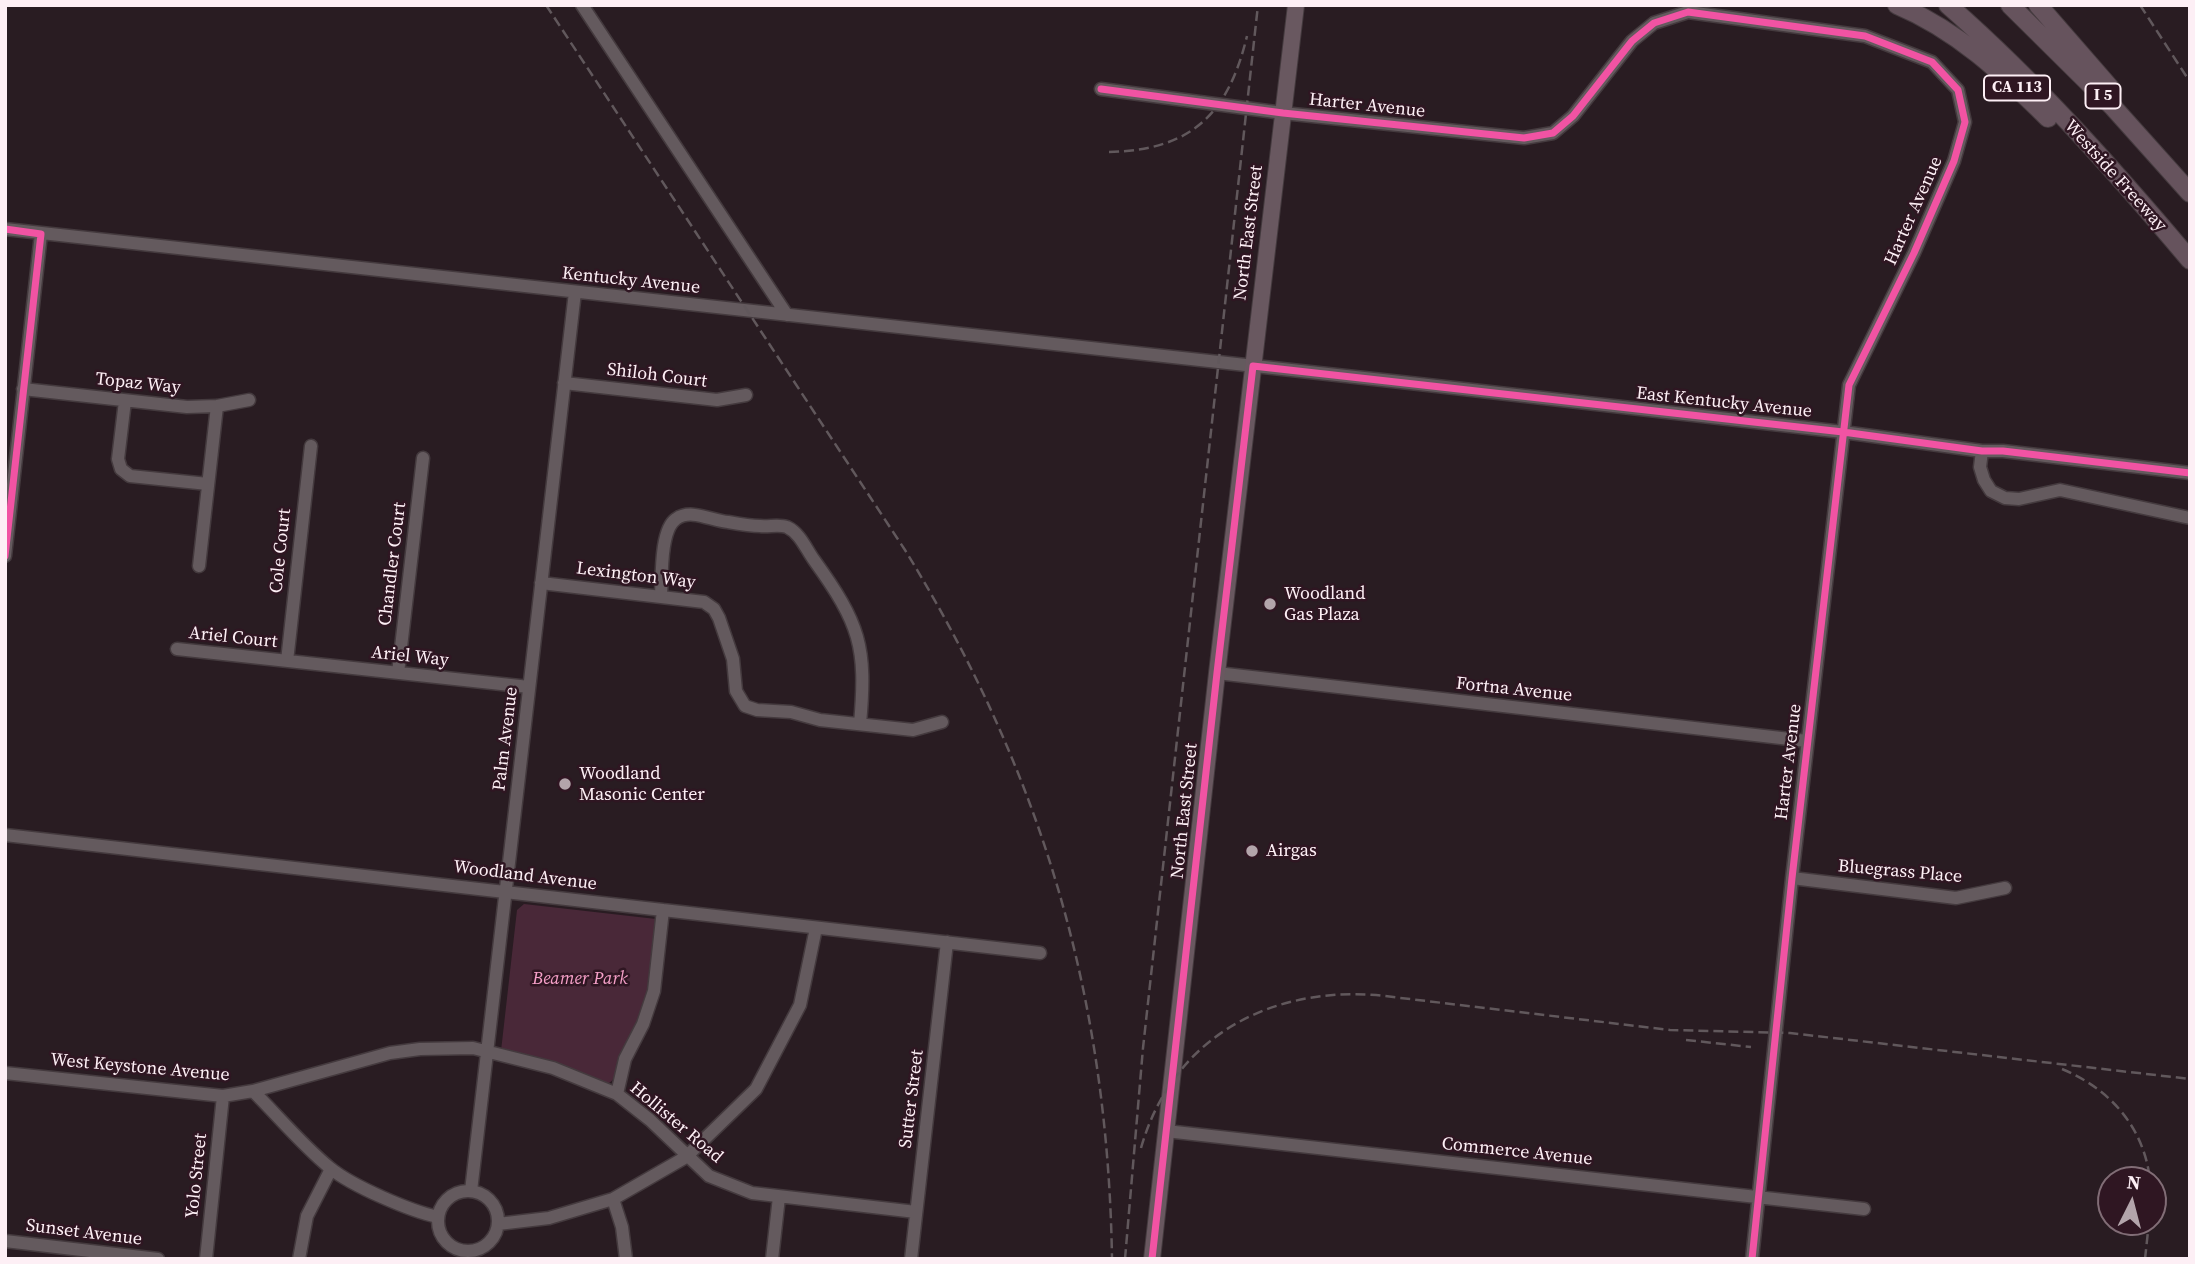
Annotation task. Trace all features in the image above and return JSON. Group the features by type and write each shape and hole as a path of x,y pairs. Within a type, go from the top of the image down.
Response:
{"highway":[{"name":"CA 113","path":"1897,5 1923,17 1968,45 1998,70 2072,142 2127,186"},
{"name":"Westside Freeway","path":"1948,5 2012,65 2127,186 2190,260"},
{"name":"I 5","path":"2010,5 2113,107 2190,193"},
{"path":"2038,5 2190,181"}],"main road":[{"name":"North East Street","path":"1152,1259 1217,673 1296,5"}],"street":[{"path":"582,5 787,315"},
{"name":"Harter Avenue","path":"1101,89 1283,113 1524,138 1553,133 1573,116 1632,41 1654,23 1688,12 1865,36 1932,62 1958,90 1965,122 1954,161 1914,253 1849,385 1807,740 1752,1259"},
{"name":"Kentucky Avenue","path":"5,229 1253,366"},
{"path":"5,556 41,234"},
{"name":"Palm Avenue","path":"471,1191 575,292"},
{"name":"East Kentucky Avenue","path":"1253,366 2190,473"},
{"name":"Shiloh Court","path":"564,383 717,400 746,395"},
{"name":"Topaz Way","path":"23,389 166,405 217,406 249,400"},
{"path":"125,401 118,459 121,469 130,476 208,484"},
{"path":"199,566 217,406"},
{"name":"Cole Court","path":"287,661 311,446"},
{"path":"1982,451 1980,467 1983,480 1991,491 2005,498 2020,499 2060,490 2190,518"},
{"name":"Chandler Court","path":"398,673 423,458"},
{"path":"660,596 664,539 676,519 699,515 721,522 788,527 798,535 833,586 860,641 863,662 860,724 914,730 942,722"},
{"name":"Lexington Way","path":"541,583 704,602 714,608 719,618 733,659 736,691 745,706 757,710 792,712 820,720 860,724"},
{"name":"Ariel Court","path":"177,649 287,661"},
{"name":"Ariel Way","path":"287,661 529,687"},
{"name":"Fortna Avenue","path":"1217,673 1807,740"},
{"name":"Woodland Avenue","path":"5,835 1040,953"},
{"name":"Bluegrass Place","path":"1792,878 1956,898 2005,888"},
{"path":"617,1094 625,1059 650,1007 663,910"},
{"path":"498,1224 549,1218 614,1199 686,1157 756,1089 800,1005 816,928"},
{"name":"Sutter Street","path":"911,1259 947,943"},
{"name":"Hollister Road","path":"253,1091 390,1053 452,1047 488,1052 553,1068 617,1094 709,1176 731,1186 752,1193 779,1197 916,1212"},
{"name":"West Keystone Avenue","path":"5,1073 223,1096 253,1091 331,1169 412,1210 438,1217"},
{"name":"Yolo Street","path":"205,1259 223,1096"},
{"name":"Commerce Avenue","path":"1166,1131 1864,1209"},
{"path":"299,1259 307,1216 331,1169"},
{"path":"471,1191 492,1202 498,1216 498,1224 487,1244 464,1255 444,1239 440,1233 438,1217 449,1197 471,1191"},
{"path":"772,1259 779,1197"},
{"path":"614,1199 622,1227 626,1259"},
{"name":"Sunset Avenue","path":"5,1241 158,1259"}],"green space":[{"name":"Beamer Park","path":"524,904 656,919 647,996 619,1056 615,1076 607,1084 501,1051 517,910"}],"railway":[{"path":"546,5 905,550 953,634 995,718 1030,803 1058,890 1081,978 1097,1069 1108,1162 1112,1259"},
{"path":"1125,1259 1143,1048 1258,5"},
{"path":"2140,5 2190,82"},
{"path":"1109,152 1138,150 1162,144 1184,135 1202,123 1217,107 1229,87 1247,36"},
{"path":"1141,1148 1156,1110 1175,1077 1200,1050 1229,1028 1262,1011 1298,1000 1336,995 1376,995 1670,1030 1790,1033 2190,1079"},
{"path":"1686,1040 1751,1047"},
{"path":"2062,1069 2095,1087 2122,1112 2140,1143 2147,1166"},
{"path":"2145,1259 2147,1236"}],"cycle path":[{"path":"1101,89 1283,113 1524,138 1553,133 1573,116 1632,41 1654,23 1688,12 1865,36 1932,62 1958,90 1965,122 1954,161 1914,253 1849,385 1792,878 1752,1259"},
{"path":"5,229 41,234 5,556"},
{"path":"1152,1259 1253,366 2190,473"}],"place":[{"name":"Woodland Gas Plaza","path":"1270,604"},
{"name":"Woodland Masonic Center","path":"565,784"},
{"name":"Airgas","path":"1252,851"}]}
